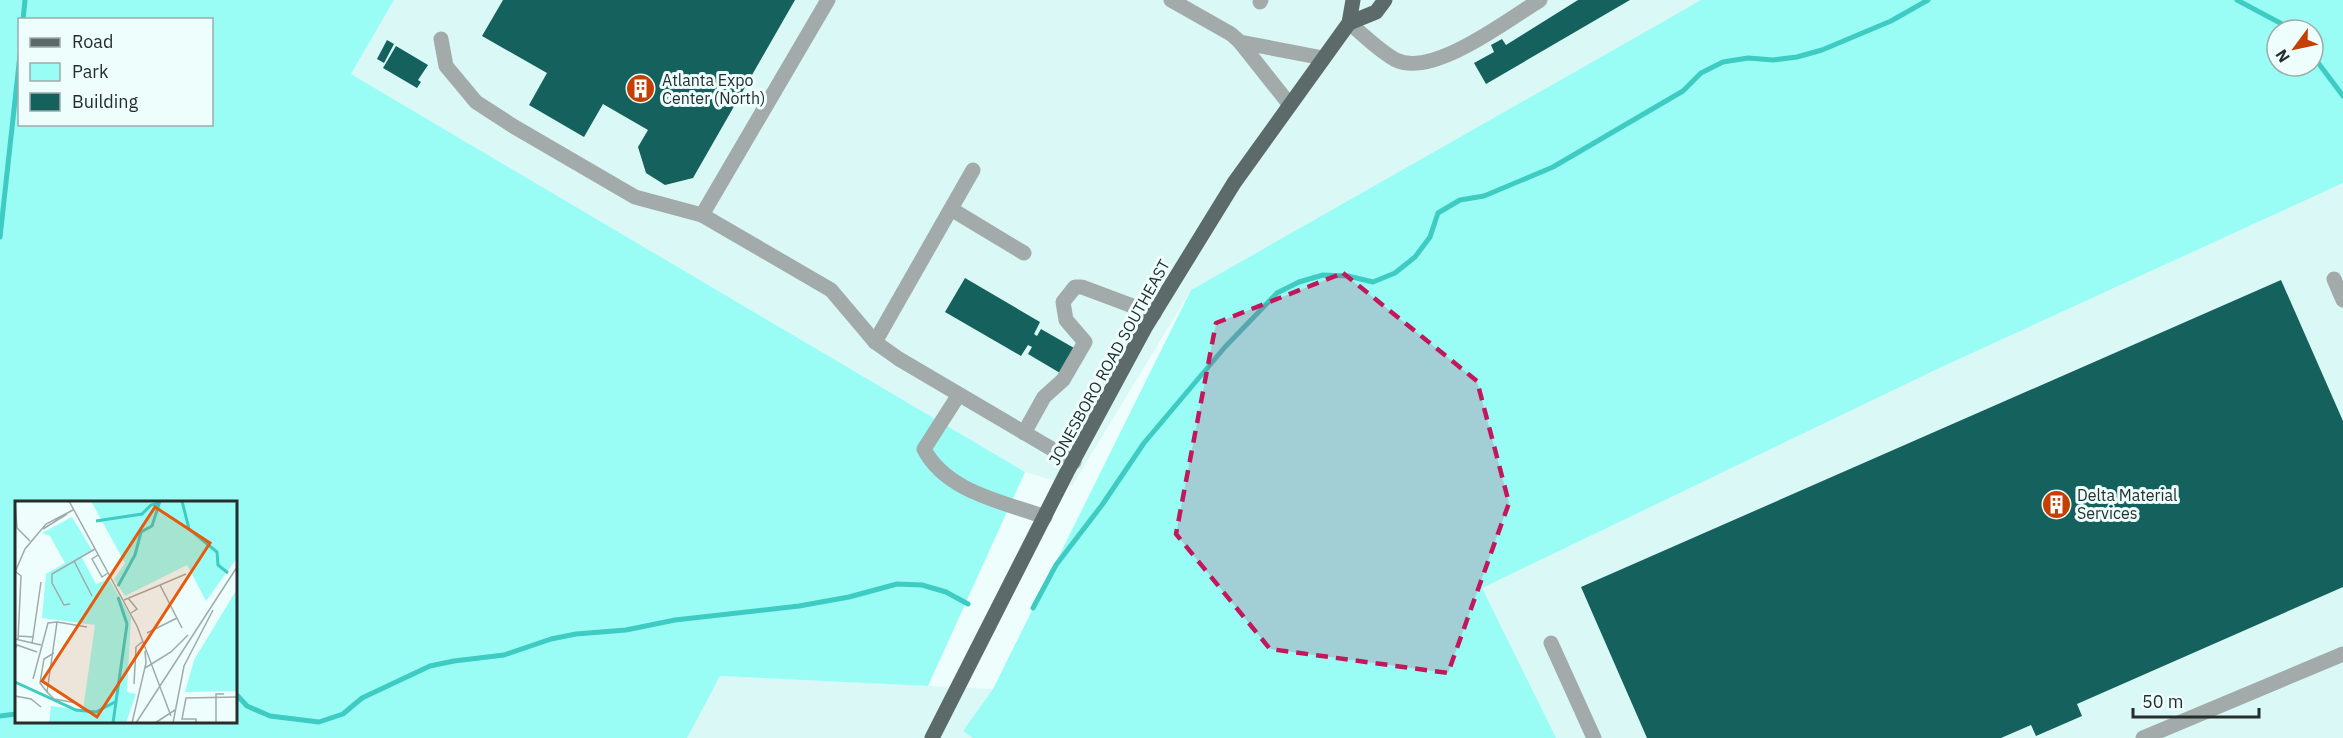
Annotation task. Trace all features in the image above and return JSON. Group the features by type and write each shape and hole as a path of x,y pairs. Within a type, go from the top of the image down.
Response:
{"main road":[{"name":"JONESBORO ROAD SOUTHEAST","path":"932,738 1045,517 1154,314 1234,183 1349,23 1353,0"},
{"path":"1349,23 1376,12 1385,0"}],"lane":[{"path":"702,215 828,0"},
{"path":"1171,0 1231,34 1240,42 1290,105"},
{"path":"1349,23 1397,60 1419,64 1436,60 1467,45 1540,0"},
{"path":"441,39 446,66 476,102 635,197 702,215 831,290 875,342 958,396 1074,462"},
{"path":"1240,42 1323,58"},
{"path":"875,342 973,170"},
{"path":"951,209 1024,253"},
{"path":"2334,279 2343,300"},
{"path":"1024,433 1044,397 1064,380 1085,342 1066,320 1063,302 1075,287 1082,287 1154,314"},
{"path":"958,396 924,449 930,460 947,477 972,491 1045,517"},
{"path":"1551,643 1594,738"},
{"path":"2143,738 2343,654"}],"highlighted area":[{"path":"1343,273 1477,381 1509,503 1448,673 1270,649 1176,534 1216,323"}],"shaded area":[{"path":"394,0 1701,0 1191,290 1072,486 1025,472 351,74"},
{"path":"2343,183 2343,738 684,738 720,676 993,689 1933,371"}],"green space":[{"path":"0,0 394,0 351,74 1025,472 928,686 720,676 687,738 0,738"},
{"path":"1701,0 2343,0 2343,183 1933,371 1482,588 1556,738 973,738 963,731 993,689 1191,290"}],"building":[{"name":"Atlanta Expo Center (North)","path":"503,0 795,0 693,178 665,185 646,173 638,147 648,130 603,104 584,137 529,105 547,73 482,36"},
{"path":"1578,0 1630,0 1486,84 1474,63 1494,52 1491,45 1502,39 1506,45"},
{"path":"387,40 394,44 384,63 377,59"},
{"path":"396,46 428,65 418,80 421,82 417,88 383,68"},
{"path":"965,278 1040,322 1034,334 1037,336 1041,329 1074,348 1060,373 1028,354 1032,347 1028,345 1021,356 945,312"},
{"name":"Delta Material Services","path":"2281,280 2343,421 2343,587 2077,704 2082,716 2036,736 2031,725 2001,738 1647,738 1581,587"}],"waterway":[{"path":"23,18 25,0"},
{"path":"1033,608 1056,565 1102,505 1144,443 1225,347 1277,293 1299,282 1323,275 1348,276 1373,282 1395,273 1415,257 1430,237 1438,213 1460,200 1484,196 1553,167 1683,91 1701,73 1723,62 1748,58 1773,60 1797,57 1822,50 1891,21 1928,0"},
{"path":"2237,0 2271,18"},
{"path":"2325,72 2343,96"},
{"path":"0,237 18,73"},
{"path":"237,695 247,706 270,716 319,722 343,714 362,698 430,666 504,655 551,639 576,634 626,630 675,620 799,606 849,597 897,584 922,585 946,592 968,604"},
{"path":"0,716 15,714"}],"place":[{"name":"Atlanta Expo Center (North)","path":"641,89"},
{"name":"Delta Material Services","path":"2056,504"}]}
